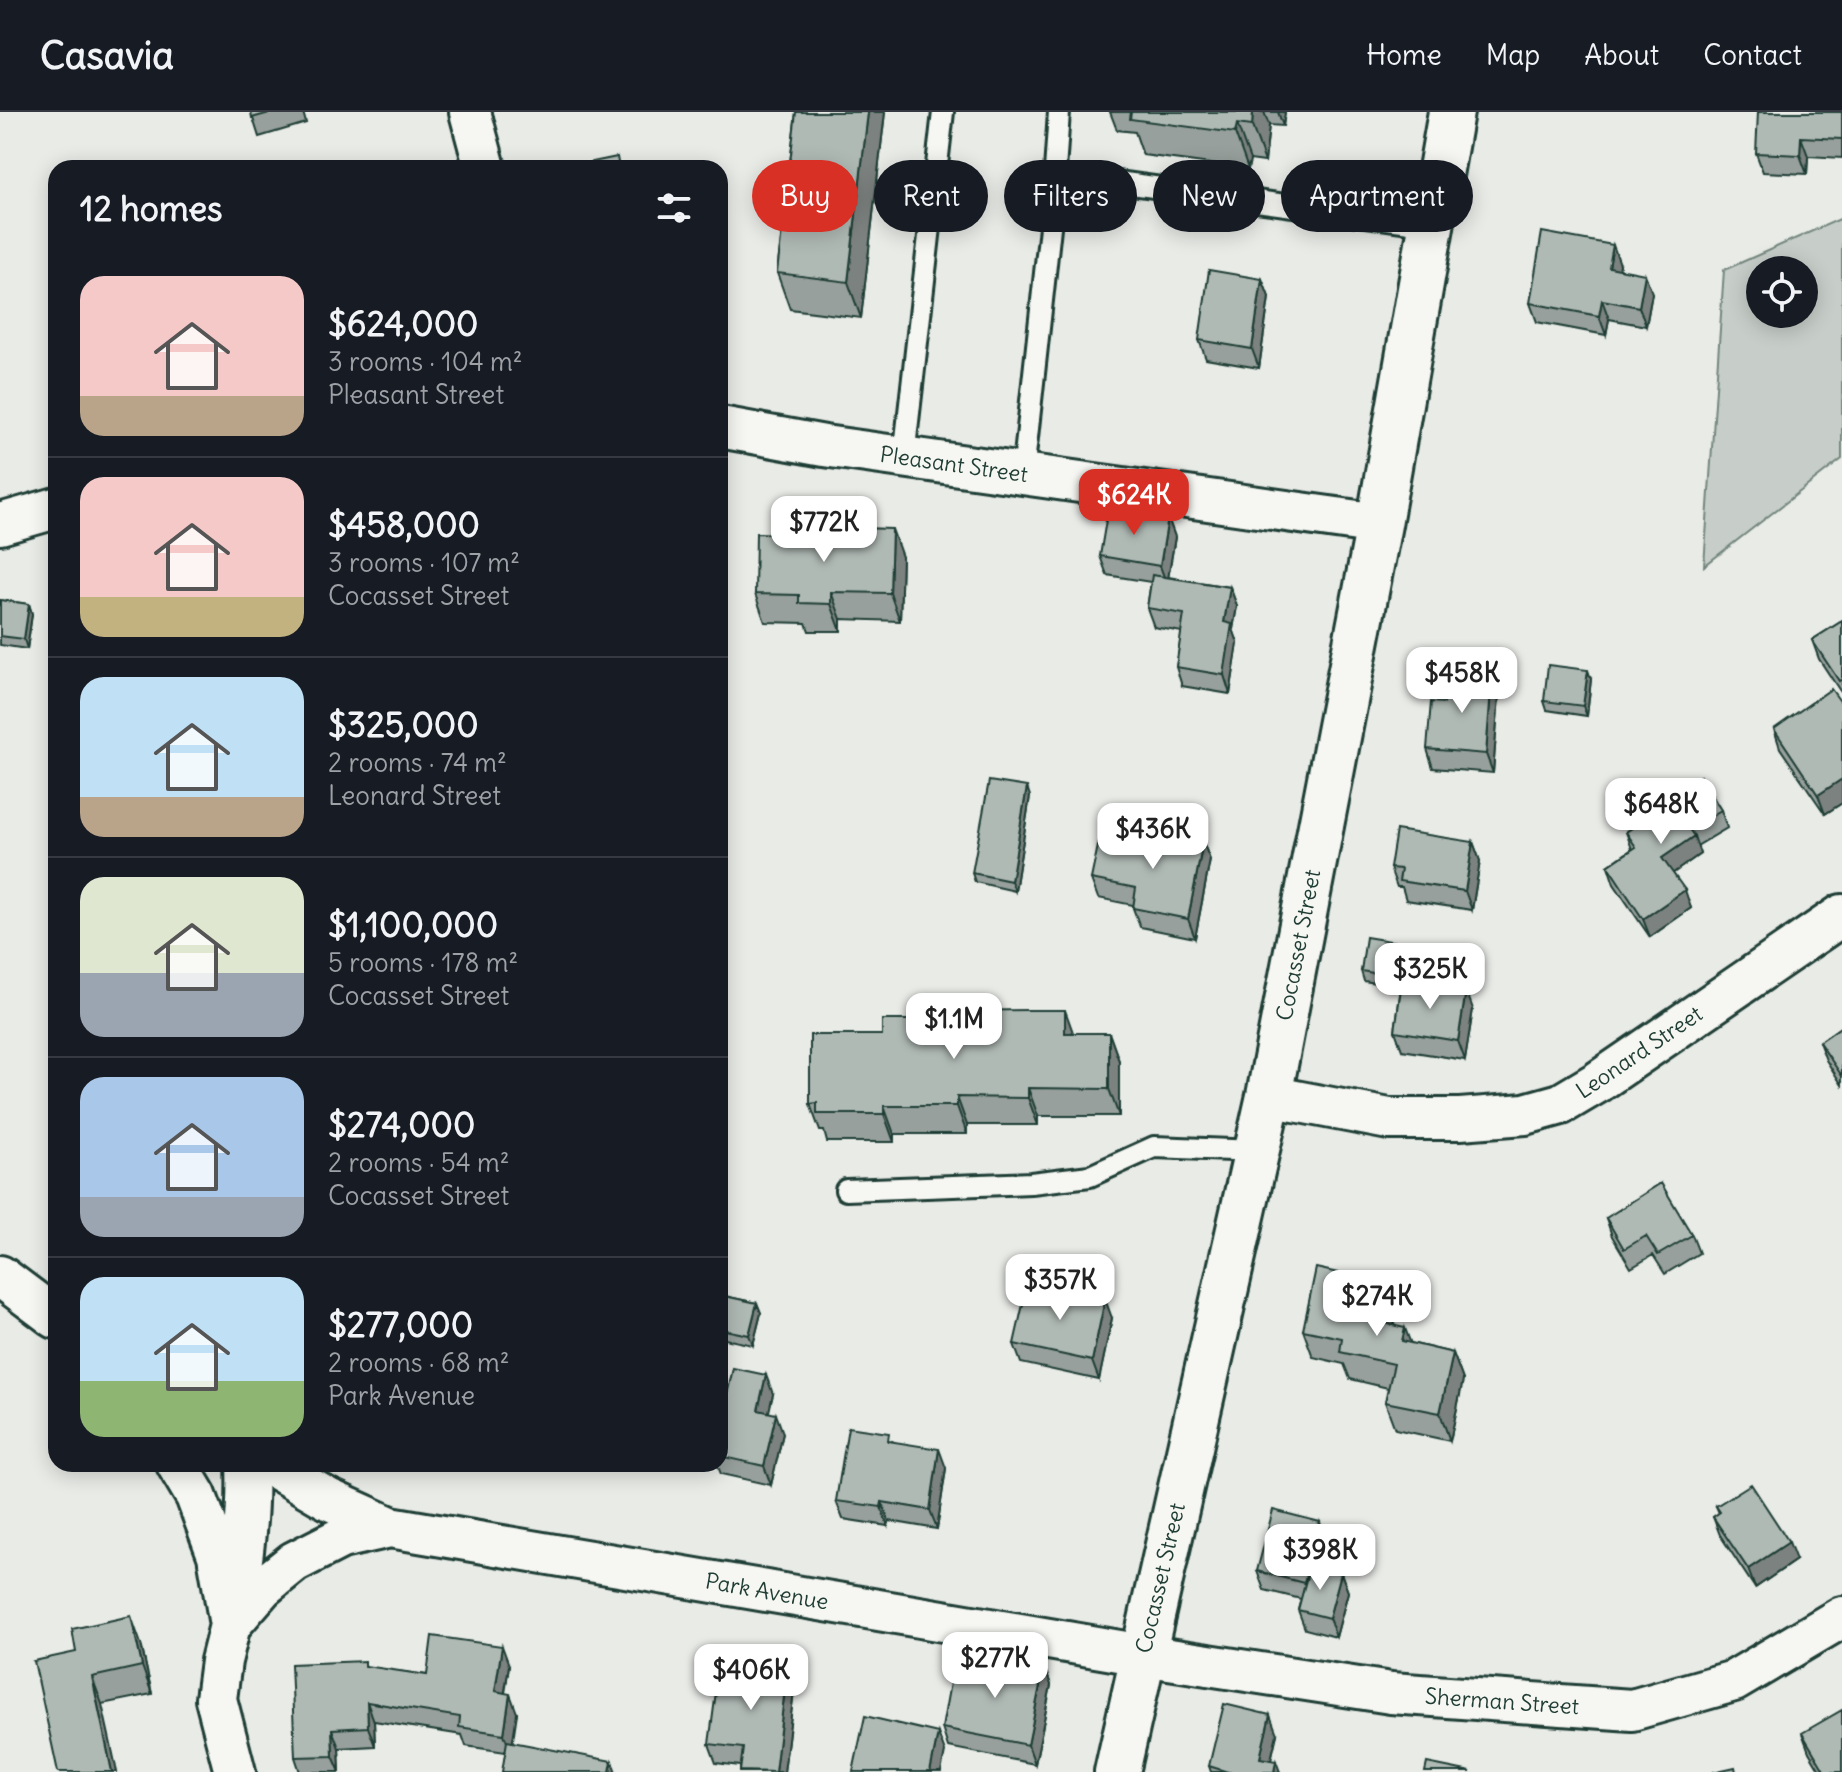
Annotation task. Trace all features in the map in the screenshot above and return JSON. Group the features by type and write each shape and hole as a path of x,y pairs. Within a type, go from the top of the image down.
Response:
{"main road":[{"name":"Cocasset Street","path":"1443,160 1451,112"},
{"name":"Cocasset Street","path":"1117,1772 1269,1096 1379,524 1431,232"}],"street":[{"path":"470,112 483,160"},
{"name":"Pleasant Street","path":"728,428 904,457 1379,524"},
{"path":"0,524 48,510"},
{"name":"Leonard Street","path":"1269,1096 1389,1119 1460,1119 1525,1114 1561,1104 1842,915"},
{"path":"0,1276 48,1312"},
{"path":"182,1472 196,1496 218,1555 230,1625"},
{"name":"Park Avenue","path":"235,1772 216,1699 244,1547 247,1472"},
{"name":"Park Avenue","path":"282,1472 328,1499 390,1527 1143,1655"},
{"name":"Park Avenue","path":"230,1625 263,1587 294,1562 341,1538 390,1527"},
{"name":"Sherman Street","path":"1143,1655 1391,1693 1632,1710 1734,1681 1842,1617"}],"lane":[{"path":"904,457 943,112"},
{"path":"1056,160 1059,112"},
{"path":"1137,185 1281,204"},
{"path":"1023,474 1049,232"},
{"path":"846,1190 1031,1183 1090,1176 1154,1147 1257,1151"}],"shaded area":[{"path":"1842,218 1842,459 1704,566 1724,270 1746,260 1746,328 1818,328 1818,256 1756,256"}],"building":[{"path":"251,112 273,112 252,118"},
{"path":"796,112 868,112 858,197 858,160 790,160"},
{"path":"1131,112 1253,112 1252,126 1237,124 1235,133 1130,119"},
{"path":"1758,112 1842,112 1842,139 1801,137 1800,155 1756,153"},
{"path":"782,232 854,232 848,282 777,273"},
{"path":"1542,232 1613,245 1609,267 1645,274 1639,307 1602,300 1599,316 1530,303"},
{"path":"1209,270 1262,279 1252,349 1199,340"},
{"path":"1108,508 1168,518 1160,566 1100,556"},
{"path":"828,527 892,529 890,593 831,592 831,604 799,603 799,595 755,594 756,533 828,535"},
{"path":"1152,575 1230,587 1224,622 1232,624 1224,675 1176,667 1184,614 1147,608"},
{"path":"0,600 29,604 24,639 0,636"},
{"path":"1842,621 1842,679 1839,681 1812,640"},
{"path":"1548,665 1588,670 1583,706 1544,701"},
{"path":"1447,673 1492,677 1486,754 1427,749 1431,702 1444,703"},
{"path":"1831,689 1842,704 1842,779 1818,795 1774,729"},
{"path":"1700,776 1721,810 1689,829 1694,836 1662,858 1685,890 1643,919 1608,866 1636,847 1626,832 1638,824 1634,818"},
{"path":"989,781 1027,787 1011,881 972,873"},
{"path":"1143,830 1203,842 1188,919 1133,908 1136,888 1091,879 1099,841 1139,848"},
{"path":"1396,830 1473,842 1465,891 1399,881 1401,869 1390,868"},
{"path":"1366,937 1409,944 1404,978 1361,971"},
{"path":"1402,981 1466,990 1458,1041 1395,1031"},
{"path":"1065,1010 1065,1033 1109,1033 1109,1089 1028,1088 1028,1098 957,1097 957,1106 884,1106 884,1114 817,1114 817,1103 810,1104 810,1035 882,1035 882,1020 954,1020 954,1011"},
{"path":"1842,1026 1842,1076 1819,1042"},
{"path":"1661,1183 1692,1235 1658,1255 1646,1236 1624,1249 1606,1218"},
{"path":"1316,1268 1387,1284 1379,1322 1405,1328 1402,1341 1453,1353 1440,1413 1385,1402 1394,1364 1340,1352 1342,1338 1303,1330"},
{"path":"1028,1282 1105,1299 1092,1361 1014,1344"},
{"path":"728,1297 757,1303 749,1335 728,1331"},
{"path":"733,1368 766,1375 758,1410 776,1414 764,1466 728,1458 728,1391"},
{"path":"848,1427 889,1433 888,1441 939,1449 930,1510 882,1502 881,1507 836,1501"},
{"path":"1751,1484 1789,1542 1748,1569 1713,1517 1720,1512 1716,1506"},
{"path":"1273,1510 1320,1522 1304,1583 1257,1571"},
{"path":"1310,1565 1341,1573 1329,1618 1298,1610"},
{"path":"131,1616 142,1666 92,1677 112,1772 58,1772 34,1661 76,1652 72,1629"},
{"path":"432,1636 502,1646 495,1691 510,1694 504,1734 459,1727 460,1717 367,1702 368,1727 332,1729 333,1756 295,1757 291,1664 365,1661 365,1666 427,1675"},
{"path":"989,1655 1044,1666 1028,1745 942,1728 953,1666 985,1673"},
{"path":"732,1656 788,1663 775,1772 740,1771 743,1748 709,1744 717,1684 729,1685"},
{"path":"1224,1704 1270,1715 1260,1758 1276,1761 1274,1772 1228,1772 1209,1766"},
{"path":"1842,1710 1842,1772 1825,1772 1802,1733"},
{"path":"865,1716 938,1733 930,1772 853,1772"},
{"path":"507,1741 612,1761 610,1772 502,1772"},
{"path":"1427,1763 1471,1772 1425,1772"},
{"path":"1735,1767 1736,1772 1713,1772"}]}
